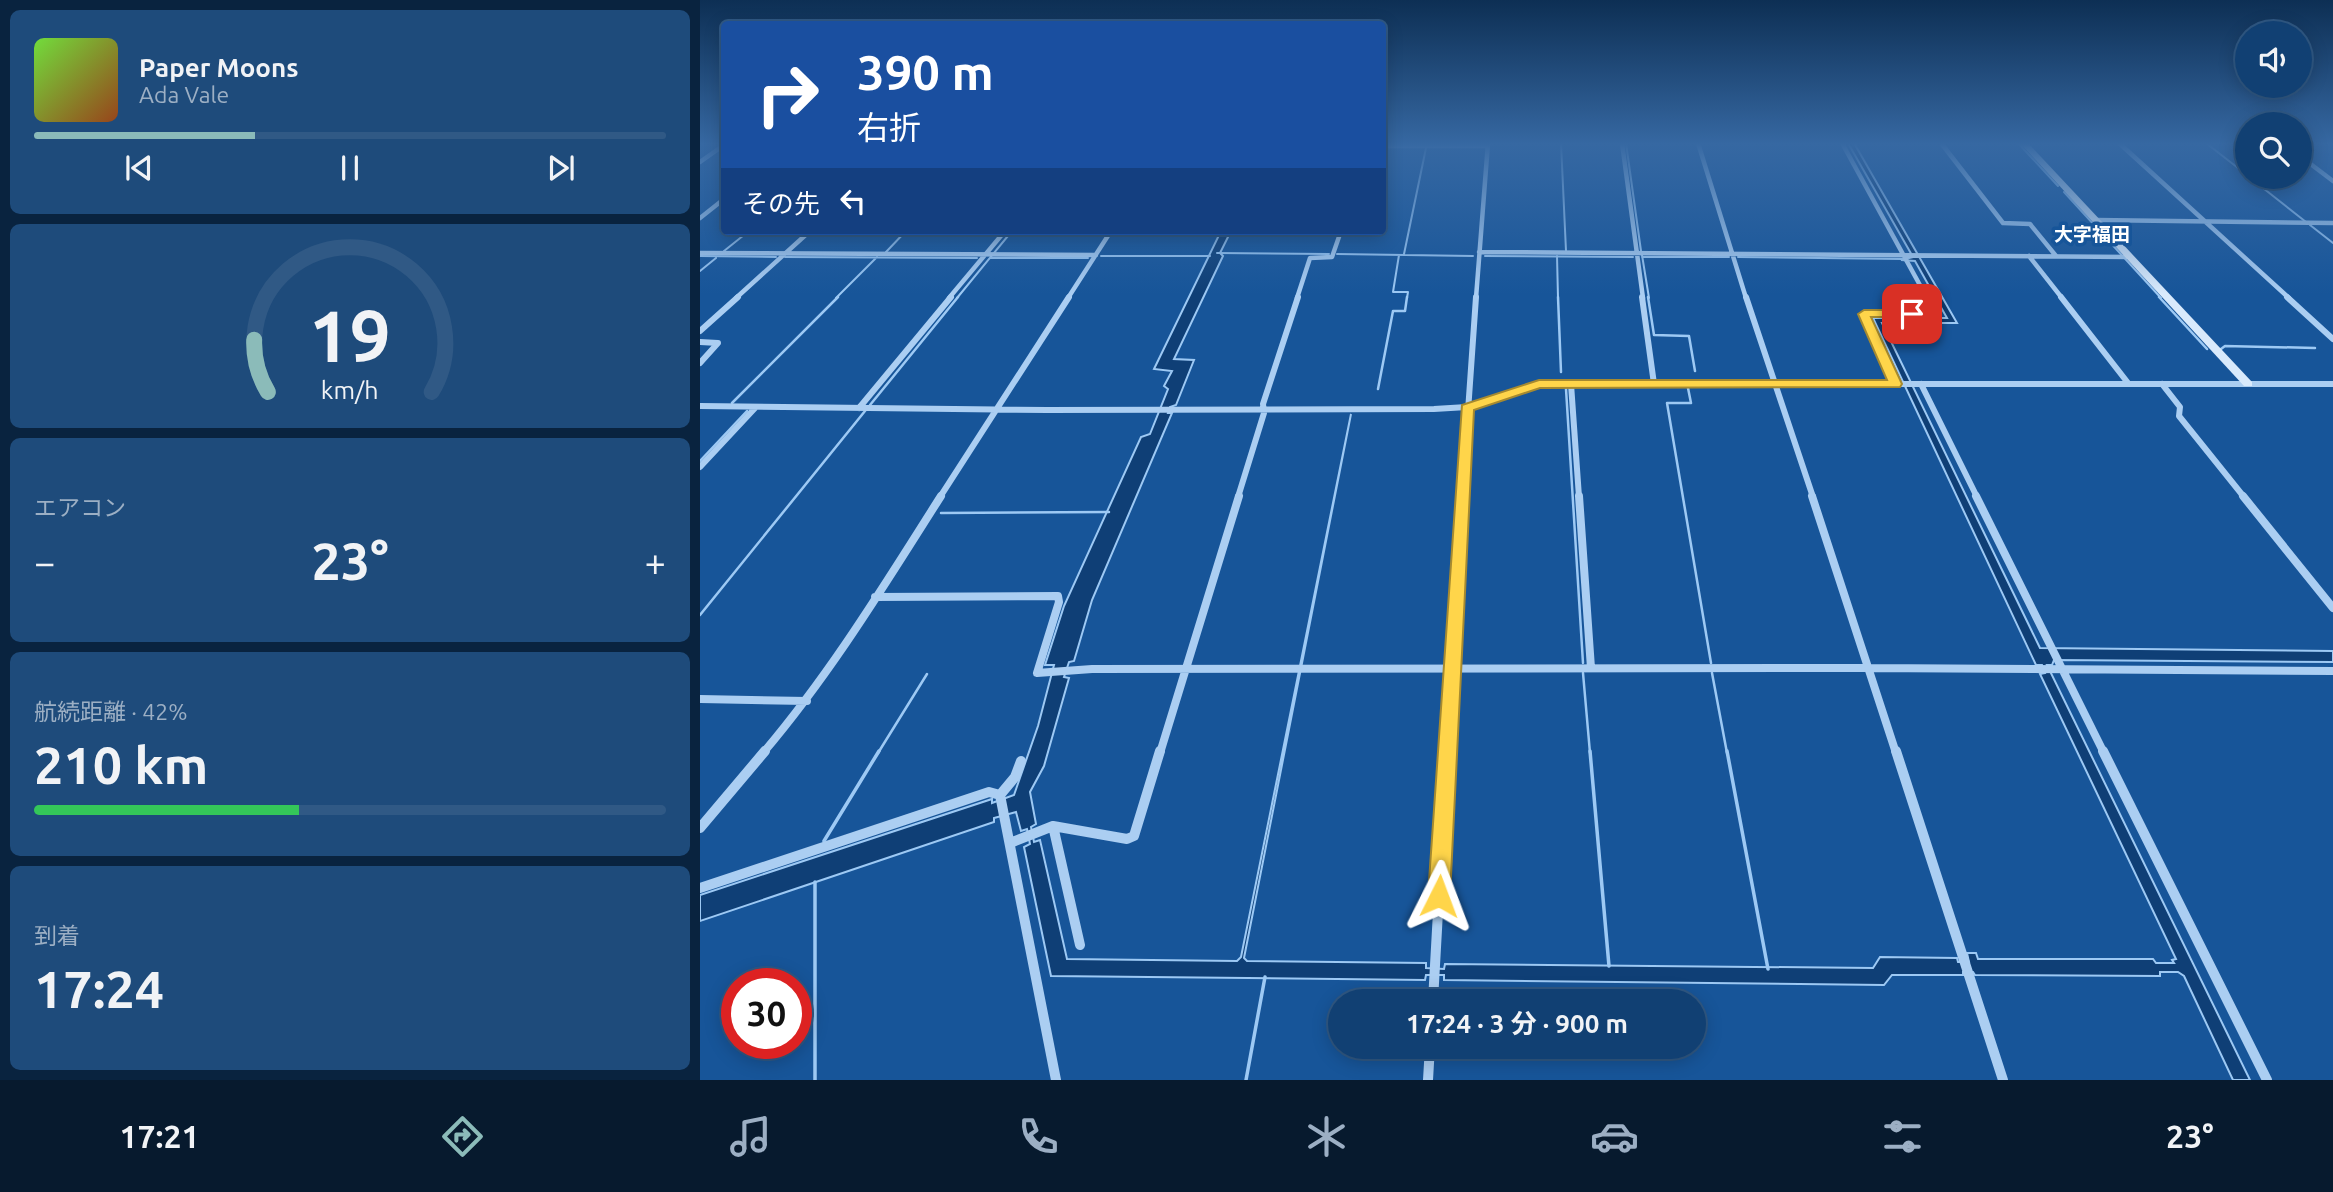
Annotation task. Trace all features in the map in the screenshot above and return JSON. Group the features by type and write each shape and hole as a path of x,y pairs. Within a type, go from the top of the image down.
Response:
{"street":[{"path":"1434,989 1467,408 1483,193"},
{"path":"1629,193 1654,384"},
{"path":"1714,193 1772,381 1776,384 2003,1080"},
{"path":"1871,193 1936,314 1864,314 1899,384"},
{"path":"1980,193 2003,223 2030,224 2056,256"},
{"path":"2071,193 2125,257 2248,384"},
{"path":"2174,193 2333,339"},
{"path":"700,218 721,201"},
{"path":"2096,220 2333,223"},
{"path":"700,331 805,235"},
{"path":"865,408 1002,235"},
{"path":"700,828 807,701 1108,235"},
{"path":"1010,844 1053,826 1127,839 1134,836 1310,258 1332,257 1340,235"},
{"path":"1479,252 2125,257"},
{"path":"700,253 1096,254"},
{"path":"2029,256 2128,383"},
{"path":"700,341 718,343 700,363"},
{"path":"1571,384 1591,668"},
{"path":"1917,384 2051,645 2058,667 2267,1080"},
{"path":"2162,384 2180,407 2179,416 2333,608"},
{"path":"700,407 996,410 1467,408 1530,385 2333,384"},
{"path":"700,467 756,407"},
{"path":"875,597 1058,596 1059,602 1037,673 1184,668 2058,667 2333,671"},
{"path":"700,699 807,701"},
{"path":"1021,761 1015,778 1000,796 1056,1080"},
{"path":"700,888 989,792 1000,796"},
{"path":"1053,826 1080,945"},
{"path":"1428,1080 1429,1059"}],"water":[{"path":"1877,193 1883,193 1957,323 1882,323 2040,648 2333,651 2333,662 2054,660 2052,665 2047,665 2250,1080 2233,1080 2184,976 2178,972 2160,972 2160,976 1975,975 1973,972 1963,972 1963,975 1892,975 1884,985 1444,980 1444,975 1426,975 1425,980 1051,976 1024,847 1030,844 1027,829 1021,831 1016,812 994,818 994,822 700,921 700,895 992,799 992,803 1014,795 1038,726 1054,665 1045,665 1064,606 1141,437 1150,434 1168,389 1164,386 1172,371 1154,369 1219,235 1229,235 1220,253 1223,256 1174,359 1194,360 1176,405 1170,407 1168,413 1172,413 1092,600 1074,661 1069,662 1064,677 1069,678 1044,766 1030,792 1036,824 1031,827 1034,842 1040,840 1067,959 1237,961 1241,957 1351,414 1244,958 1247,961 1426,963 1426,968 1444,969 1445,964 1873,968 1880,957 1957,958 1958,962 1969,962 1967,953 1976,953 1978,959 2153,959 2156,963 2174,963 2172,960 2176,959 2040,674 2045,673 2042,665 2036,665 1873,318 1947,318 1915,261 1901,260 1913,257"}],"waterway":[{"path":"1404,254 1417,193"},
{"path":"1563,193 1566,251"},
{"path":"1633,193 1641,251"},
{"path":"2065,193 2161,298"},
{"path":"2270,193 2306,222"},
{"path":"2310,225 2333,243"},
{"path":"724,251 744,235"},
{"path":"886,252 902,235"},
{"path":"957,298 1009,235"},
{"path":"1217,253 1329,254"},
{"path":"1337,254 1473,256"},
{"path":"1399,255 1393,292 1408,292 1407,298"},
{"path":"700,256 776,257"},
{"path":"1101,256 1210,256"},
{"path":"1485,256 1557,256"},
{"path":"1557,256 1633,257"},
{"path":"1557,256 1558,298"},
{"path":"785,257 877,257"},
{"path":"836,298 877,257"},
{"path":"877,257 977,258"},
{"path":"1642,257 1729,257"},
{"path":"1642,257 1649,298"},
{"path":"1738,257 1903,259"},
{"path":"700,271 716,258"},
{"path":"990,258 1088,258"},
{"path":"732,403 838,297"},
{"path":"870,405 958,297"},
{"path":"1378,389 1393,311 1405,311 1407,297"},
{"path":"1558,297 1561,372"},
{"path":"1648,297 1654,335 1689,336 1695,371"},
{"path":"2159,297 2207,349"},
{"path":"2221,349 2225,346 2315,348"},
{"path":"1688,388 1691,403 1667,403 1711,663"},
{"path":"1566,389 1583,663"},
{"path":"700,461 747,411"},
{"path":"700,615 865,411"},
{"path":"941,513 1109,512"},
{"path":"1583,673 1590,753"},
{"path":"1712,673 1727,753"},
{"path":"878,753 927,674"},
{"path":"824,841 879,751"},
{"path":"1590,751 1609,966"},
{"path":"1727,751 1768,969"},
{"path":"815,882 815,1080"},
{"path":"1246,1080 1265,977"}],"district":[{"name":"大字福田","path":"2092,234"}],"route":[{"path":"1439,896 1467,408 1539,384 1896,384 1864,314 1912,314"}]}
